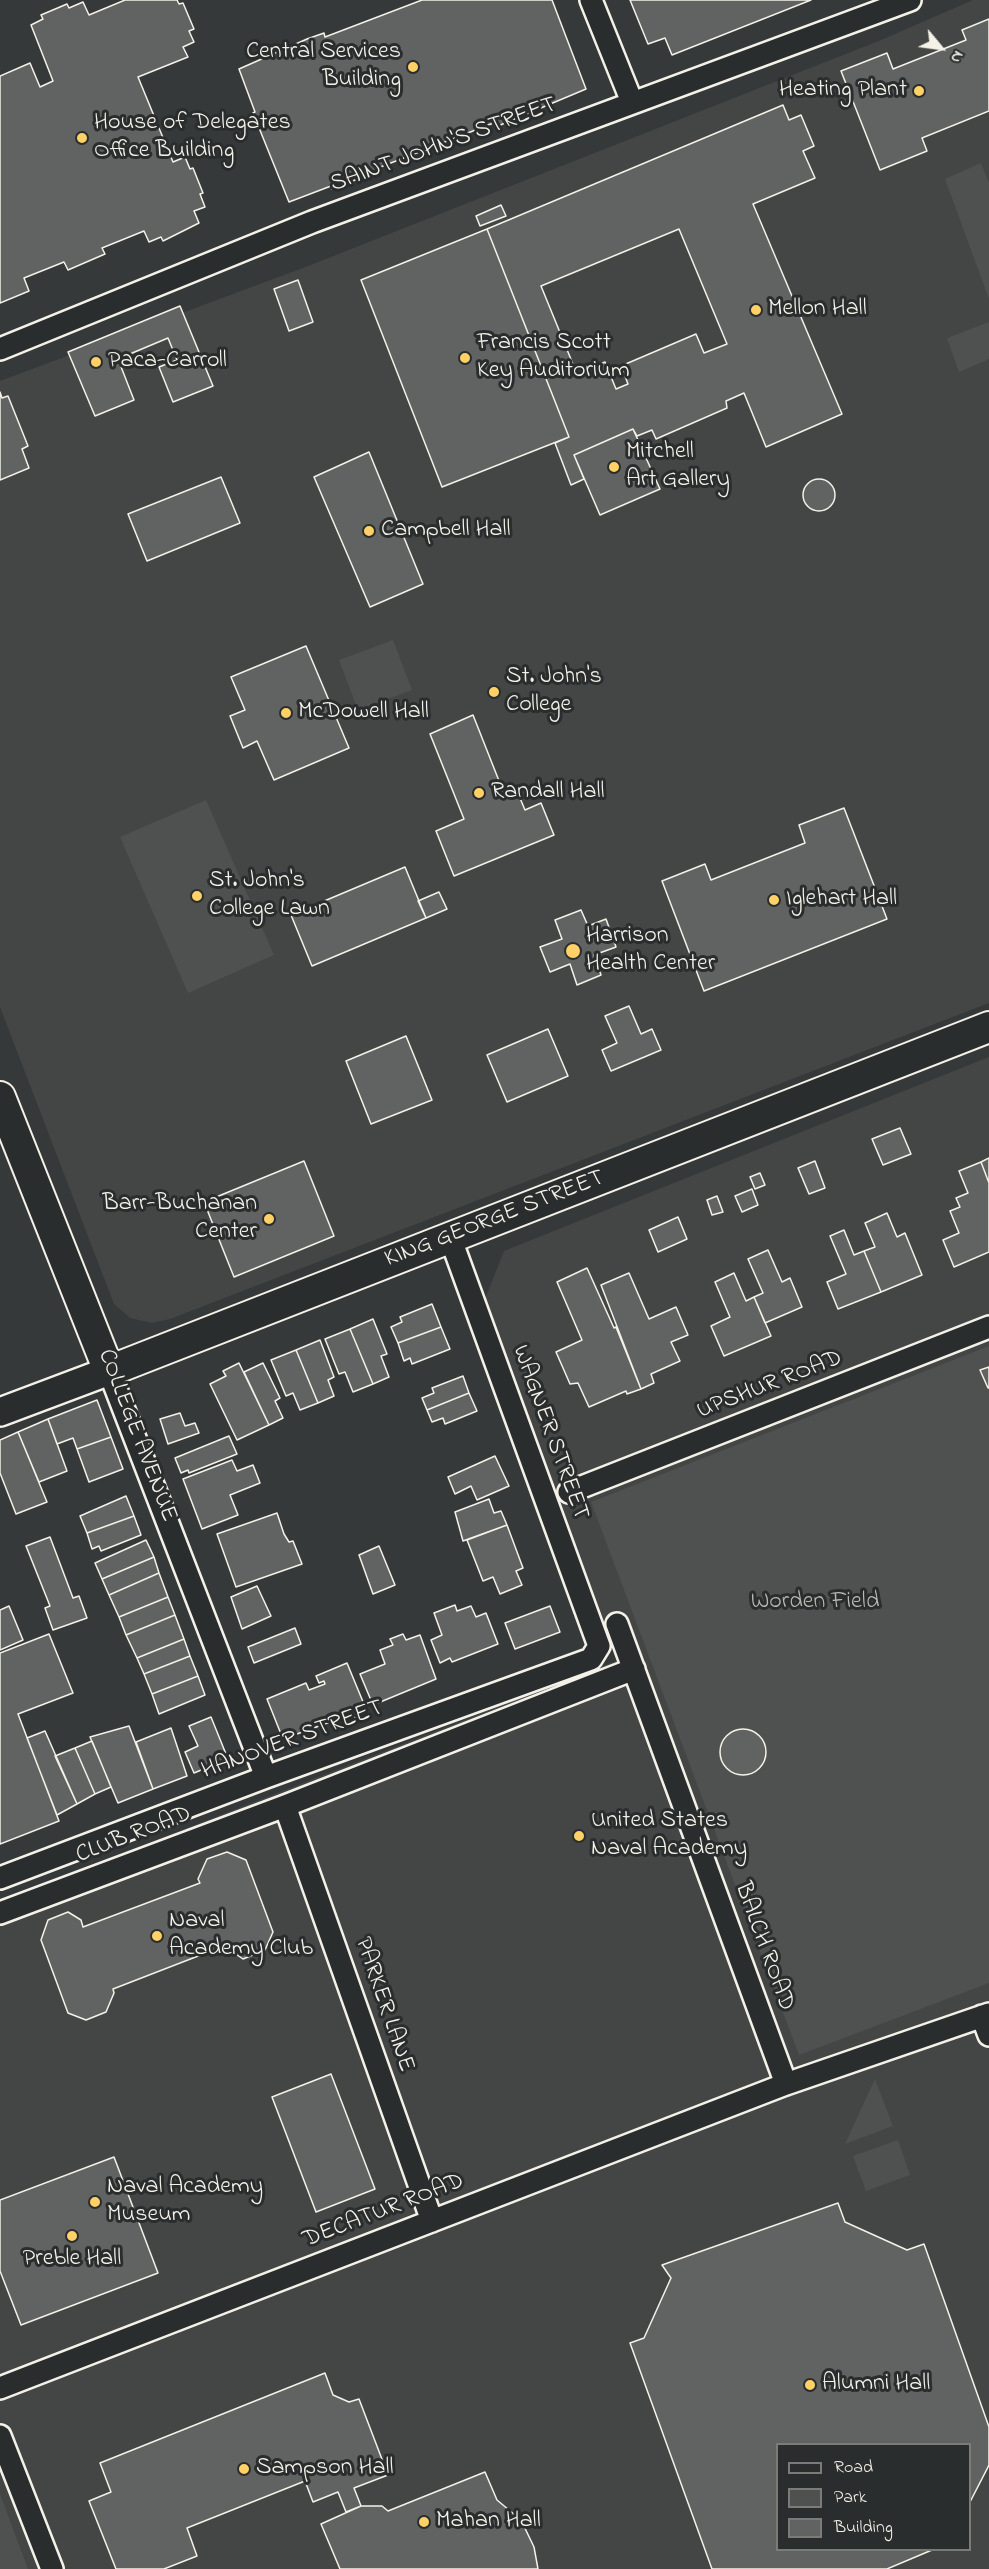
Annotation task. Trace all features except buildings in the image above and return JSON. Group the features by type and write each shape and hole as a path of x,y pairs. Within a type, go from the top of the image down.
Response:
{"main road":[{"name":"KING GEORGE STREET","path":"109,1371 989,1027"},
{"name":"COLLEGE AVENUE","path":"0,1097 109,1371"}],"street":[{"path":"591,0 632,102"},
{"name":"SAINT JOHN'S STREET","path":"0,349 312,222 910,0"},
{"name":"WAGNER STREET","path":"450,1237 599,1646"},
{"name":"UPSHUR ROAD","path":"569,1492 989,1327"},
{"name":"KING GEORGE STREET","path":"0,1412 109,1371"},
{"name":"COLLEGE AVENUE","path":"109,1371 266,1777"},
{"name":"BALCH ROAD","path":"617,1624 786,2084"},
{"name":"HANOVER STREET","path":"0,1878 266,1777 591,1659 599,1646"},
{"name":"CLUB ROAD","path":"0,1913 285,1806 634,1670"},
{"name":"PARKER LANE","path":"285,1806 432,2221"},
{"name":"DECATUR ROAD","path":"0,2388 786,2084 987,2022"},
{"path":"0,2436 52,2569"}],"shaded area":[{"name":"St. John's College","path":"973,0 989,0 989,1003 170,1319 152,1323 130,1318 114,1304 0,1007 0,381 308,266 881,40"},
{"name":"United States Naval Academy","path":"989,1057 989,2569 0,2569 0,1901 618,1660 485,1299 504,1251"}],"green space":[{"path":"981,163 989,183 989,299 945,179"},
{"path":"989,322 989,359 959,372 947,338"},
{"path":"393,640 412,690 358,710 339,660"},
{"name":"St. John's College Lawn","path":"206,800 274,955 188,993 120,837"},
{"name":"Worden Field","path":"989,1346 989,1983 799,2055 591,1502"},
{"path":"875,2079 893,2126 845,2144"},
{"path":"898,2140 910,2175 866,2191 853,2156"},
{"path":"0,2494 28,2569 0,2569"}],"place":[{"name":"Central Services Building","path":"413,67"},
{"name":"Heating Plant","path":"919,91"},
{"name":"House of Delegates Office Building","path":"82,138"},
{"name":"Mellon Hall","path":"756,310"},
{"name":"Francis Scott Key Auditorium","path":"465,358"},
{"name":"Paca-Carroll","path":"96,362"},
{"name":"Mitchell Art Gallery","path":"614,467"},
{"name":"Campbell Hall","path":"369,531"},
{"name":"St. John's College","path":"494,692"},
{"name":"McDowell Hall","path":"286,713"},
{"name":"Randall Hall","path":"479,793"},
{"name":"St. John's College Lawn","path":"197,896"},
{"name":"Iglehart Hall","path":"774,900"},
{"name":"Harrison Health Center","path":"573,951"},
{"name":"Barr-Buchanan Center","path":"269,1219"},
{"name":"United States Naval Academy","path":"579,1836"},
{"name":"Naval Academy Club","path":"157,1936"},
{"name":"Naval Academy Museum","path":"95,2202"},
{"name":"Preble Hall","path":"72,2236"},
{"name":"Alumni Hall","path":"810,2385"},
{"name":"Sampson Hall","path":"244,2469"},
{"name":"Mahan Hall","path":"424,2522"}]}
